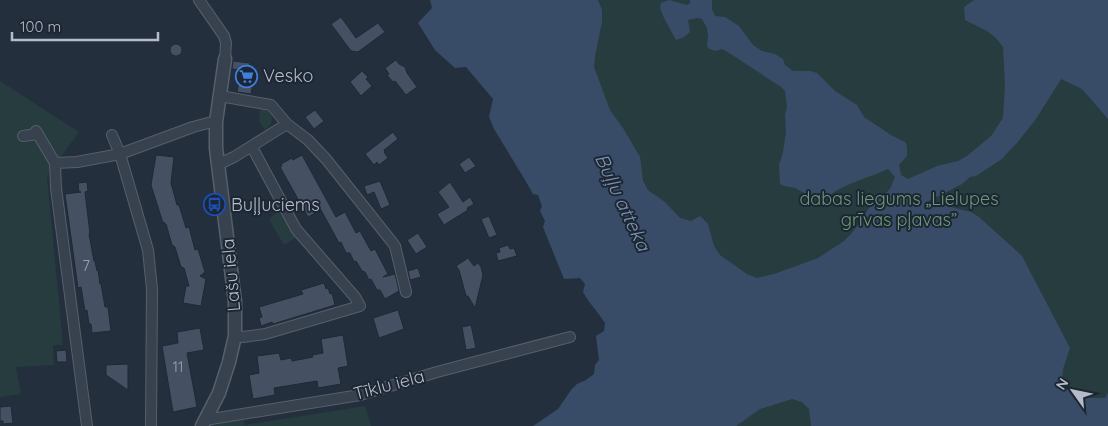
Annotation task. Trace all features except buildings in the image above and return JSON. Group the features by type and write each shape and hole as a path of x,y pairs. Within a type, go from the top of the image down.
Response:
{"street":[{"name":"Lašu iela","path":"199,0 224,36 226,44 216,122 216,148 235,302 235,336 232,352 225,376 204,423"},
{"path":"220,96 271,105 287,124 308,140 326,159 395,246 406,292"},
{"path":"55,163 77,162 120,154 193,127 216,122"},
{"path":"217,165 252,147 287,124"},
{"path":"23,136 37,133 55,163 56,188 87,426"},
{"path":"112,135 120,154 148,250 152,289 151,426 146,426"},
{"path":"235,336 243,337 265,334 360,306 296,229 252,147"},
{"name":"Tīklu iela","path":"204,423 360,395 437,372 570,337"}],"green space":[{"name":"dabas liegums „Lielupes grīvas pļavas”","path":"527,0 1108,0 1108,426 681,426 654,194 648,190 643,178"},
{"path":"0,81 79,132 47,176 63,345 53,345 54,365 16,367 21,394 0,397"},
{"path":"260,109 268,111 272,117 271,124 265,130 259,121"},
{"path":"285,206 302,234 284,245 269,219"},
{"path":"365,406 371,426 209,426 243,419 245,425"}],"water":[{"name":"Buļļu atteka","path":"430,0 598,0 602,10 602,22 594,67 610,110 640,157 643,180 648,190 665,202 680,218 691,221 700,216 708,224 714,246 720,255 747,274 757,278 818,258 844,241 852,233 869,208 890,189 895,177 888,169 849,184 821,199 815,199 795,188 780,184 779,165 786,132 785,115 787,107 785,91 726,51 722,49 715,51 708,48 707,28 702,19 688,20 690,32 676,40 664,18 660,8 661,3 669,0 687,5 690,3 690,0 712,0 712,9 715,16 725,17 739,26 753,45 762,51 775,54 783,59 785,65 793,71 817,73 835,91 857,105 864,117 905,142 907,156 899,165 901,175 908,179 937,166 958,161 967,156 991,136 1003,118 1005,86 1003,47 987,31 965,20 964,7 974,0 1108,0 1108,119 1082,89 1061,79 1036,119 1002,159 976,176 970,177 962,184 925,203 933,207 943,205 971,212 1022,256 1070,348 1063,369 1062,382 1075,400 1105,398 1108,393 1108,426 811,426 809,409 802,402 792,399 760,409 736,426 533,426 558,409 577,384 594,374 595,365 599,360 596,336 604,331 605,323 583,292 585,284 580,278 564,279 543,227 545,221 540,211 542,206 538,195 533,194 494,129 489,117 493,99 466,67 455,68 435,50 418,23 432,8"}],"place":[{"name":"Vesko","path":"247,76"},
{"name":"Buļļuciems","path":"215,205"}]}
